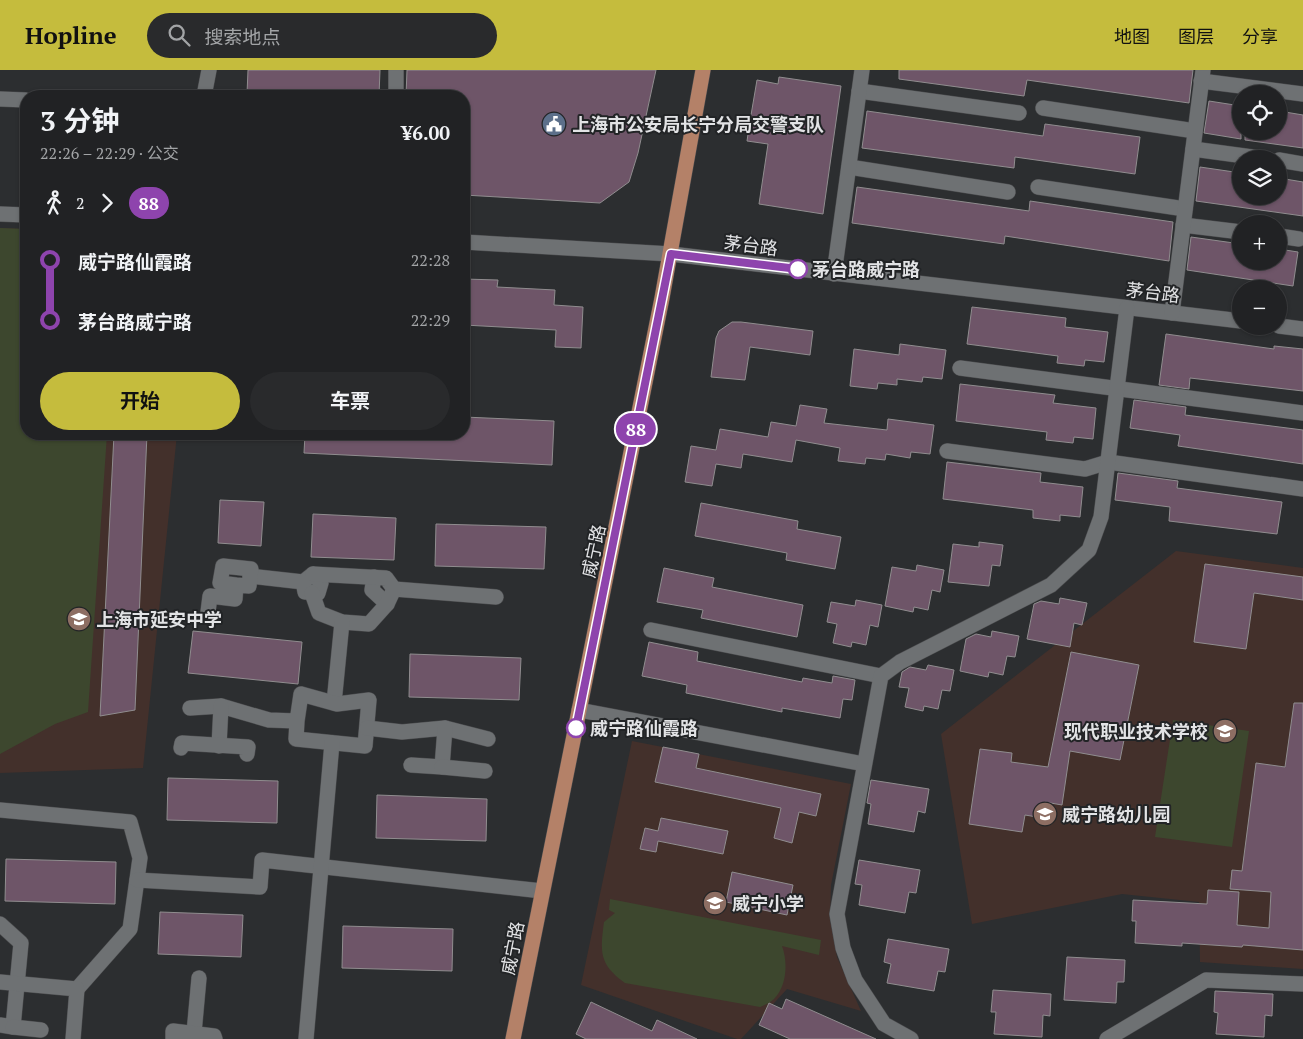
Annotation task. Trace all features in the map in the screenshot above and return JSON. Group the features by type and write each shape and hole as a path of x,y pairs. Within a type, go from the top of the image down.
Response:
{"main road":[{"name":"威宁路","path":"512,1039 613,549 671,254 703,70"}],"street":[{"path":"205,90 209,70"},
{"path":"396,70 396,90"},
{"path":"834,274 862,70"},
{"path":"1172,313 1202,76 1303,94"},
{"path":"860,91 1019,113"},
{"path":"0,99 20,100"},
{"path":"1043,108 1195,131"},
{"path":"1193,149 1232,154"},
{"path":"1287,161 1303,164"},
{"path":"849,167 1008,192"},
{"path":"1038,188 1185,209"},
{"path":"0,214 20,215"},
{"path":"1183,225 1232,231"},
{"path":"1287,237 1299,239"},
{"name":"茅台路","path":"470,242 671,254 1232,320"},
{"path":"911,1039 884,1024 856,980 843,948 837,914 881,676 900,662 1051,585 1089,550 1101,517 1127,308"},
{"path":"1287,327 1303,329"},
{"path":"960,368 1303,413"},
{"path":"947,451 1085,469 1108,462 1303,489"},
{"path":"222,566 251,569 249,586 236,585 220,583 222,566"},
{"path":"250,576 310,583 374,577 386,578 394,588 496,597"},
{"path":"374,577 372,590 387,604"},
{"path":"310,583 319,613 342,622 370,624 387,604 394,588"},
{"path":"208,612 210,596 234,599 236,585"},
{"path":"334,703 342,622"},
{"path":"651,630 881,676"},
{"path":"301,694 334,703 369,700 365,746 296,739 296,720 301,694"},
{"path":"190,708 221,706 269,720 296,720"},
{"path":"219,746 221,706"},
{"path":"579,710 864,764"},
{"path":"367,728 402,732 445,728 488,739"},
{"path":"442,767 445,728"},
{"path":"182,748 182,743 248,747 247,754"},
{"path":"306,1039 332,743"},
{"path":"411,765 485,771"},
{"path":"0,810 130,822 140,858 130,929 77,989 73,1039"},
{"path":"137,880 260,887 262,860 542,891"},
{"path":"0,924 21,943 17,983 6,1026 41,1030"},
{"path":"194,1033 198,978"},
{"path":"1107,1039 1206,980 1303,984"},
{"path":"0,982 77,989"},
{"path":"173,1039 173,1031 214,1036 215,1039"}],"shaded area":[{"name":"上海市延安中学","path":"0,228 20,229 20,440 176,440 143,768 0,773"},
{"path":"1176,551 1303,568 1303,969 1200,962 1199,902 1122,894 972,924 941,734"},
{"name":"威宁小学","path":"632,741 851,784 831,885 830,920 837,957 861,1011 787,989 741,1039 737,1039 581,985"}],"green space":[{"path":"0,228 20,229 20,440 107,440 88,712 55,724 0,754"},
{"path":"1173,720 1249,731 1232,847 1155,837"},
{"path":"610,899 821,940 819,955 782,946 786,966 782,987 774,999 760,1007 625,983 610,970 603,957 604,922 615,913 609,910"}],"building":[{"path":"248,70 380,70 379,90 247,90"},
{"name":"上海市公安局长宁分局交警支队","path":"407,70 656,70 638,153 629,182 600,203 470,195 470,90 406,90"},
{"path":"899,70 1193,70 1189,103 1027,80 1024,96 899,79"},
{"path":"779,77 841,86 823,214 759,204 768,144 747,141 750,121 757,80 778,84"},
{"path":"1209,101 1232,105 1232,138 1204,133"},
{"path":"867,111 1043,136 1045,124 1140,137 1135,174 1015,157 1014,168 862,148"},
{"path":"1287,112 1303,115 1303,148 1245,140 1287,140"},
{"path":"1200,167 1232,172 1232,205 1287,205 1287,179 1303,182 1303,216 1196,201"},
{"path":"857,187 1029,211 1030,201 1173,222 1169,261 1005,236 1004,244 852,223"},
{"path":"1191,237 1232,243 1232,270 1287,270 1287,250 1298,252 1293,286 1287,285 1287,280 1253,280 1187,270"},
{"path":"470,279 498,280 497,287 555,290 554,305 583,307 581,348 555,347 556,330 470,325"},
{"path":"972,307 1066,318 1065,327 1108,332 1104,362 1085,360 1084,366 1057,363 1058,356 967,344"},
{"path":"732,322 813,331 810,355 750,347 745,380 711,377 716,338 719,331"},
{"path":"1166,334 1274,349 1274,346 1303,349 1303,391 1190,378 1189,389 1159,385"},
{"path":"900,344 946,350 942,379 923,377 922,382 897,379 897,385 878,383 877,389 850,386 854,349 899,355"},
{"path":"960,384 1055,395 1053,403 1096,408 1093,439 1074,437 1073,443 1046,440 1047,432 956,421"},
{"path":"1134,400 1186,407 1185,415 1303,430 1303,464 1178,446 1180,435 1130,428"},
{"path":"800,405 827,409 824,423 887,430 888,419 934,425 930,454 911,452 910,458 886,454 885,460 866,458 865,464 838,461 840,448 796,440 792,462 743,454 741,468 716,464 712,486 685,482 691,446 716,450 720,429 768,437 771,422 796,426"},
{"path":"470,417 554,421 552,465 304,453 305,440 470,440"},
{"path":"114,440 147,440 135,710 100,716"},
{"path":"947,462 1041,473 1040,482 1083,487 1080,517 1060,515 1060,521 1033,518 1033,510 943,499"},
{"path":"1118,473 1178,481 1177,488 1282,502 1277,534 1169,521 1170,507 1115,500"},
{"path":"220,500 264,502 261,546 218,543"},
{"path":"701,503 798,521 797,529 841,537 835,569 786,560 787,553 695,536"},
{"path":"313,514 396,518 394,560 311,557"},
{"path":"436,524 546,527 544,569 435,566"},
{"path":"979,542 1003,545 1000,566 992,565 989,586 948,582 953,544 979,547"},
{"path":"1205,564 1303,577 1303,600 1254,593 1246,649 1194,642"},
{"path":"917,565 944,570 940,592 932,590 928,610 914,607 913,612 885,606 892,567 916,571"},
{"path":"664,568 714,578 712,587 803,605 797,637 701,618 703,610 657,602"},
{"path":"1060,598 1087,603 1082,625 1074,623 1070,647 1027,639 1034,604 1041,601 1059,604"},
{"path":"856,600 882,605 878,627 870,625 866,645 852,642 851,647 833,643 837,624 827,622 831,602 855,606"},
{"path":"193,631 302,642 298,684 188,673"},
{"path":"992,631 1019,636 1015,657 1007,656 1003,675 989,672 988,677 960,671 966,639 976,634 991,637"},
{"path":"649,642 698,652 697,661 802,682 803,678 832,683 833,676 855,680 852,700 843,699 840,718 782,708 782,712 686,693 687,685 642,676"},
{"path":"1071,652 1139,665 1120,760 1070,751 1062,805 1045,802 1043,818 1025,815 1022,832 969,824 980,749 1012,753 1011,762 1048,767"},
{"path":"410,654 521,658 519,700 409,697"},
{"path":"928,665 954,670 950,691 942,690 938,709 924,706 923,711 905,707 909,688 899,687 902,672 910,667 926,670"},
{"path":"1294,703 1303,703 1303,950 1243,945 1242,947 1182,943 1182,946 1135,943 1136,921 1132,921 1133,900 1207,904 1208,890 1239,892 1237,925 1269,928 1271,892 1230,889 1232,870 1242,871 1256,763 1285,767"},
{"path":"663,747 699,754 696,768 821,794 816,816 799,812 792,843 774,838 781,808 655,782"},
{"path":"168,778 278,781 277,823 167,820"},
{"path":"871,780 929,789 925,813 918,811 914,832 868,824 871,804 867,803"},
{"path":"377,795 487,799 486,841 376,838"},
{"path":"661,818 728,831 723,854 658,841 656,852 640,849 645,828 658,831"},
{"path":"6,859 116,862 115,904 5,901"},
{"path":"859,860 920,870 916,893 909,892 905,913 859,905 862,885 855,884"},
{"path":"732,872 793,885 787,915 726,902"},
{"path":"160,912 243,915 241,957 158,954"},
{"path":"343,926 453,929 452,971 342,968"},
{"path":"888,939 949,949 945,972 938,971 934,991 887,983 891,964 884,962"},
{"path":"1067,957 1125,960 1124,982 1117,982 1116,1003 1064,1000"},
{"path":"993,990 1051,994 1050,1016 1043,1015 1042,1037 994,1034 996,1012 991,1012"},
{"path":"1215,991 1273,994 1272,1016 1265,1015 1264,1037 1216,1034 1218,1013 1214,1012"},
{"path":"786,999 876,1039 790,1039 759,1025 769,1003 782,1009"},
{"path":"591,1002 652,1031 657,1020 697,1039 586,1039 576,1034"}],"bus line":[{"name":"88","path":"576,728 671,254 798,269"}],"place":[{"name":"上海市公安局长宁分局交警支队","path":"554,124"},
{"name":"茅台路威宁路","path":"798,269"},
{"name":"上海市延安中学","path":"79,619"},
{"name":"威宁路仙霞路","path":"576,728"},
{"name":"现代职业技术学校","path":"1225,731"},
{"name":"威宁路幼儿园","path":"1045,814"},
{"name":"威宁小学","path":"715,903"}]}
